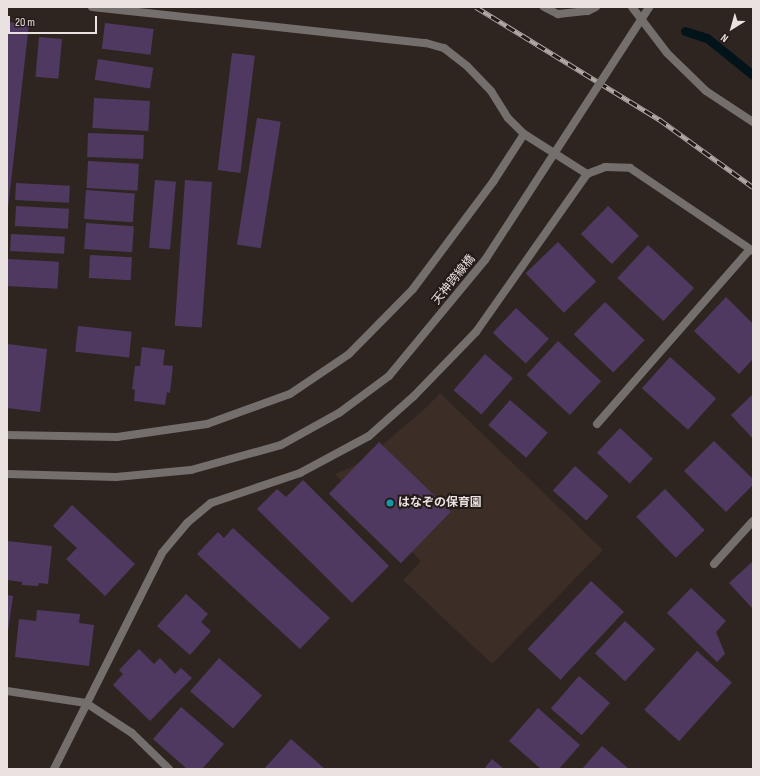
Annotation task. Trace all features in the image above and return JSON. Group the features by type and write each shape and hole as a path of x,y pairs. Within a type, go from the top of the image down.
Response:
{"street":[{"path":"92,7 426,43 444,48 467,66 491,91 508,118 524,134 587,174"},
{"path":"544,7 558,14 588,11 596,7"},
{"path":"632,7 667,53 706,91 753,122"},
{"name":"天神跨線橋","path":"7,474 116,477 191,470 280,445 339,413 389,376 485,260 649,7"},
{"path":"7,435 117,437 184,428 207,424 290,394 349,354 413,289 493,182 524,134"},
{"path":"54,769 162,553 186,524 211,503 300,474 369,436 413,397 476,332 587,174 605,167 630,168 751,250 597,424"},
{"path":"714,564 753,521"},
{"path":"7,691 86,703 132,733 168,769"}],"shaded area":[{"path":"440,393 603,550 492,664 403,580 421,561 335,474 352,467 379,448 428,406"}],"building":[{"path":"7,22 29,24 8,208 7,208"},
{"path":"105,23 154,29 150,55 102,49"},
{"path":"39,37 62,39 58,79 36,77"},
{"path":"232,53 255,56 240,173 218,170"},
{"path":"98,59 153,68 150,89 95,80"},
{"path":"94,98 150,101 148,131 92,128"},
{"path":"257,118 281,122 261,248 237,244"},
{"path":"88,133 144,135 143,159 87,157"},
{"path":"88,161 139,164 138,191 87,188"},
{"path":"155,180 176,182 170,250 149,248"},
{"path":"185,180 212,182 202,328 175,326"},
{"path":"16,183 70,186 69,203 15,200"},
{"path":"86,190 135,193 133,222 84,219"},
{"path":"16,206 69,209 68,229 15,226"},
{"path":"608,206 639,236 612,264 581,234"},
{"path":"86,223 134,226 132,252 84,249"},
{"path":"11,234 65,237 64,254 10,251"},
{"path":"558,242 596,282 564,313 526,273"},
{"path":"648,245 694,288 663,321 617,278"},
{"path":"90,255 132,257 131,280 89,278"},
{"path":"8,259 59,262 58,289 7,286"},
{"path":"726,297 753,324 753,359 739,374 694,331"},
{"path":"605,302 645,340 613,373 574,334"},
{"path":"516,308 549,339 526,364 493,333"},
{"path":"78,326 132,332 129,358 75,352"},
{"path":"558,341 601,381 570,415 527,375"},
{"path":"7,344 47,349 40,412 7,408"},
{"path":"142,347 165,350 163,365 173,366 170,393 167,392 165,405 134,401 135,390 132,389 135,366 140,366"},
{"path":"485,354 513,378 481,415 454,390"},
{"path":"670,357 716,398 688,430 642,388"},
{"path":"753,394 753,439 731,415"},
{"path":"510,400 548,433 526,458 488,425"},
{"path":"620,428 653,459 630,484 597,453"},
{"path":"714,441 753,479 753,485 726,512 684,471"},
{"name":"はなぞの保育園","path":"379,442 451,511 401,563 329,494"},
{"path":"575,466 608,496 586,521 553,491"},
{"path":"303,480 389,566 352,603 257,509 277,489 286,497"},
{"path":"665,489 705,530 676,558 636,517"},
{"path":"72,505 135,564 105,596 66,559 77,548 53,526"},
{"path":"233,528 330,618 300,649 197,554 218,532 224,538"},
{"path":"7,541 52,546 48,584 39,583 38,586 22,585 22,582 7,580"},
{"path":"753,561 753,609 729,583"},
{"path":"591,581 624,612 560,680 528,649"},
{"path":"691,588 726,621 716,632 725,654 717,662 667,613"},
{"path":"186,594 208,614 201,622 211,631 190,655 157,626"},
{"path":"7,595 13,596 8,631 7,631"},
{"path":"37,610 80,614 79,623 94,625 89,666 15,657 19,619 36,621"},
{"path":"625,621 655,649 625,681 595,653"},
{"path":"139,649 154,664 160,658 175,674 181,668 192,678 150,721 113,685 123,674 119,670"},
{"path":"697,651 732,682 679,741 644,710"},
{"path":"219,658 262,695 233,729 190,691"},
{"path":"579,676 610,703 582,735 551,708"},
{"path":"181,707 224,744 202,769 187,769 153,739"},
{"path":"538,708 580,745 559,769 541,769 509,741"},
{"path":"291,739 325,769 264,769"},
{"path":"602,746 629,769 582,769"},
{"path":"492,759 504,769 484,769"}],"waterway":[{"path":"685,31 707,38 753,75"}],"railway":[{"path":"476,7 659,119 753,187"}],"place":[{"name":"はなぞの保育園","path":"390,503"}]}
